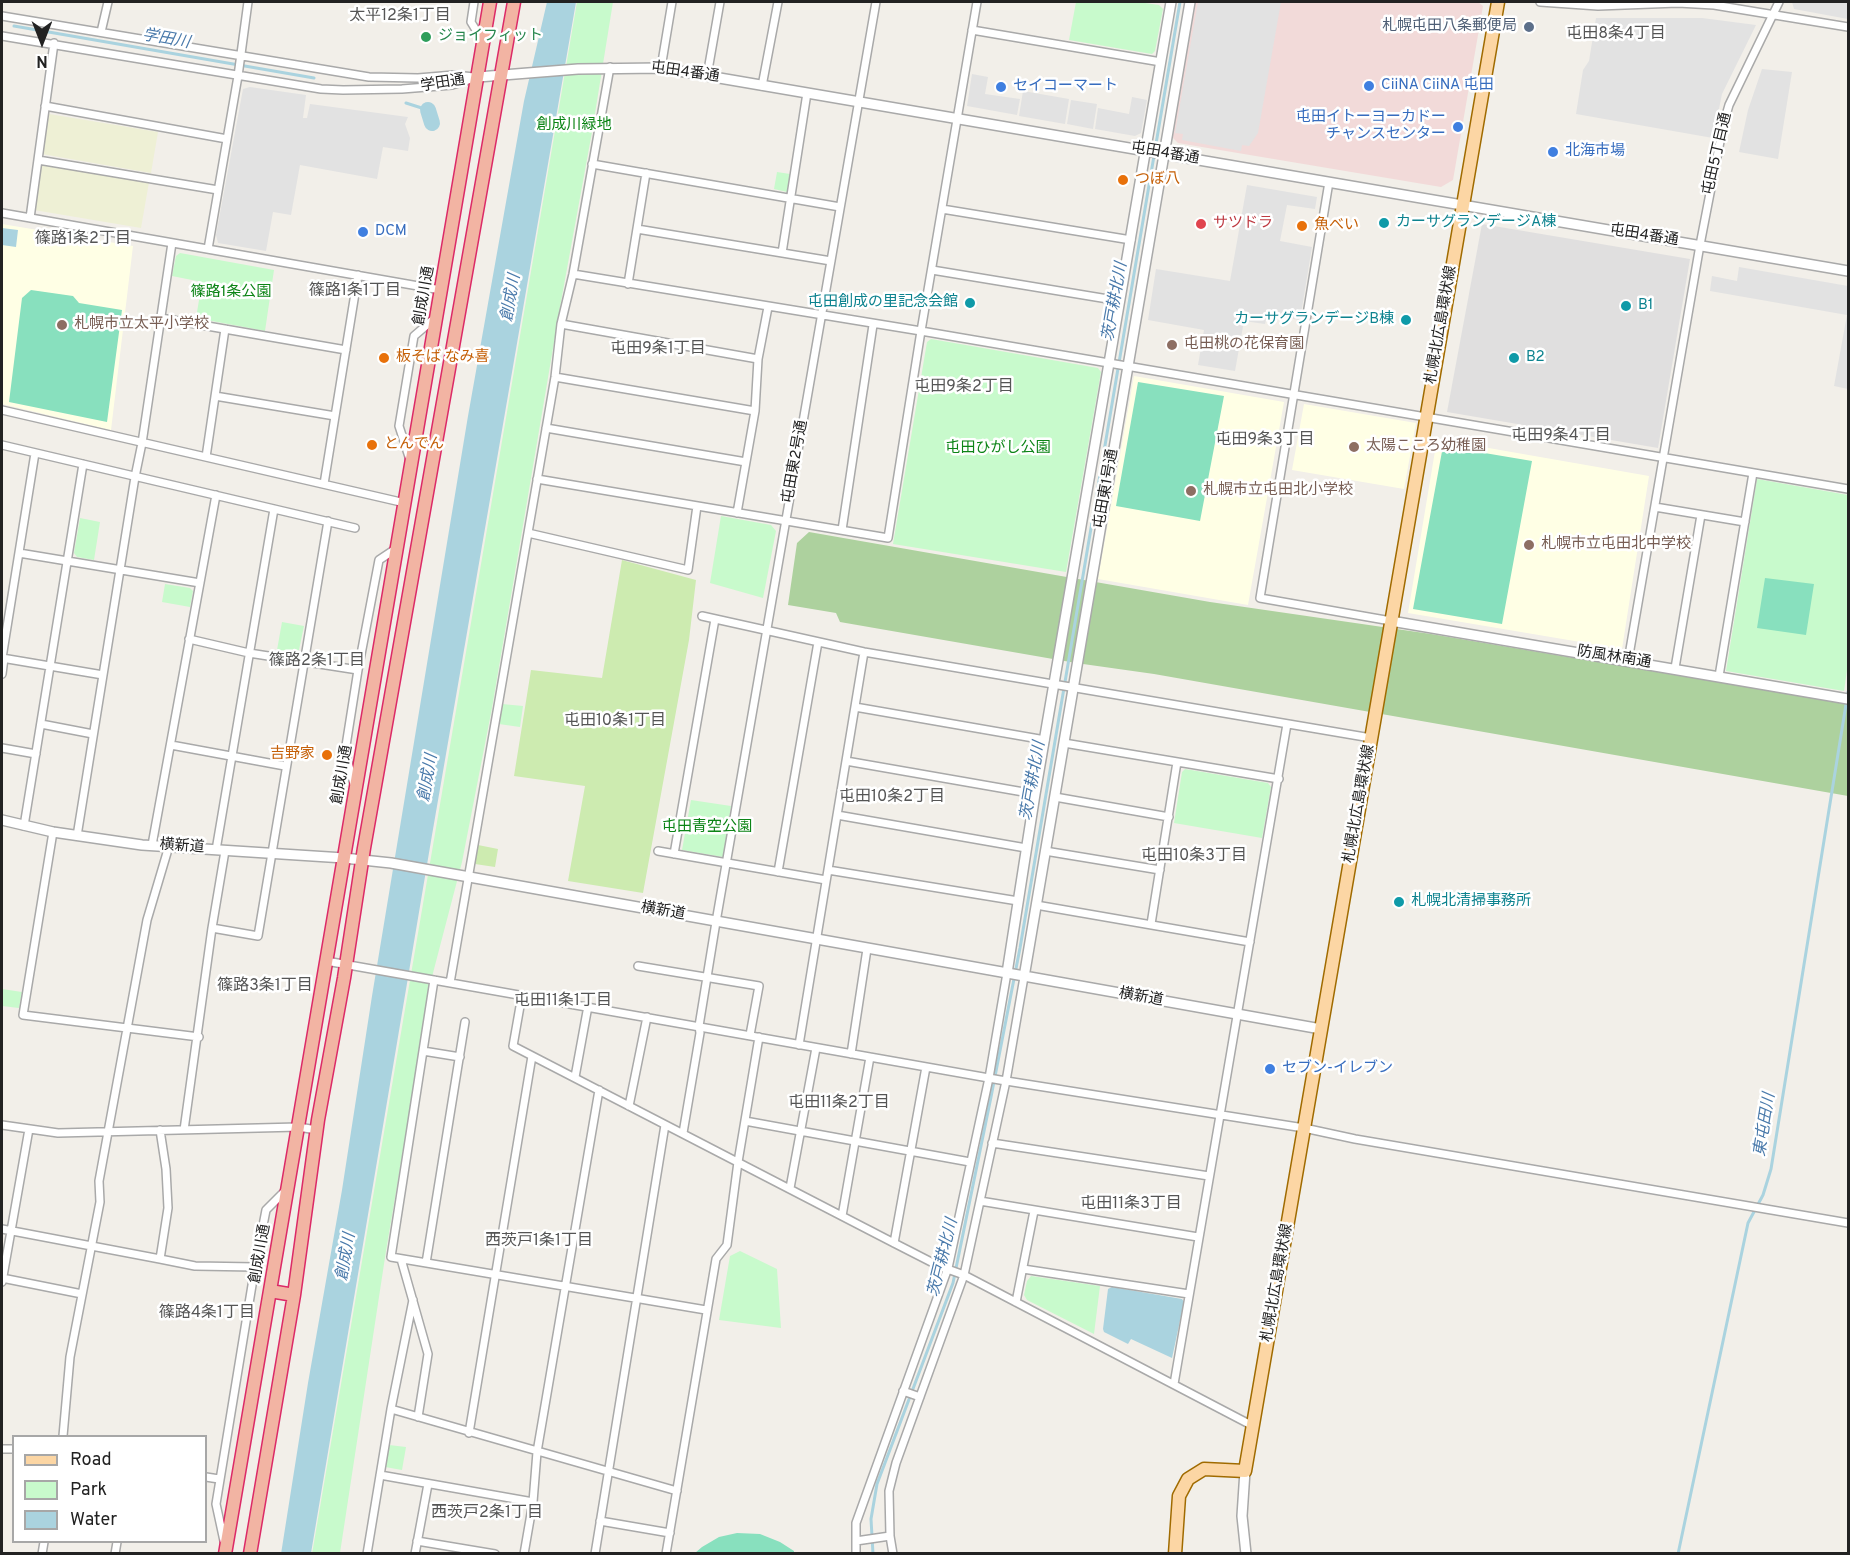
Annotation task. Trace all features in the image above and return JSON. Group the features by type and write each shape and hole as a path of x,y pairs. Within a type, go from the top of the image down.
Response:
{"highway":[{"name":"創成川通","path":"225,1551 490,2"},
{"path":"250,1554 294,1295 317,1130 362,860 514,2"},
{"path":"270,1291 294,1295"}],"main road":[{"name":"札幌北広島環状線","path":"1245,1471 1392,621 1461,206 1498,2"},
{"path":"1175,1554 1179,1496 1188,1479 1204,1469 1245,1471"}],"street":[{"path":"101,32 108,2"},
{"path":"208,249 248,2"},
{"path":"474,2 471,22 483,42"},
{"path":"661,68 672,2"},
{"path":"707,76 720,2"},
{"path":"762,86 777,2"},
{"name":"屯田東2号通","path":"682,1133 700,1033 699,1026 716,922 876,2"},
{"path":"537,479 888,538 977,2"},
{"name":"屯田東1号通","path":"1015,975 1036,905 1046,851 1064,743 1070,687 1126,366 1155,152 1161,62 1170,2"},
{"name":"屯田東1号通","path":"1015,975 1018,901 1026,848 1112,363 1120,301 1131,240 1155,152 1190,2"},
{"path":"1540,2 1696,4 1848,27"},
{"name":"屯田5丁目通","path":"1628,661 1716,160 1729,105 1779,2"},
{"name":"学田通","path":"2,16 240,58 369,77 418,78 454,75 478,77"},
{"path":"972,30 1161,62"},
{"name":"学田通","path":"2,36 321,89 363,91 452,85 478,77"},
{"path":"30,218 54,44"},
{"path":"450,982 555,377 561,324 573,274 610,67"},
{"name":"屯田4番通","path":"478,77 610,67 661,68 1848,271"},
{"path":"782,253 807,93"},
{"path":"45,106 227,139"},
{"path":"38,160 218,190"},
{"path":"592,164 840,207"},
{"path":"628,284 646,173"},
{"path":"1329,182 1292,394 1260,598 1392,621"},
{"path":"942,209 1131,240"},
{"path":"2,213 441,290"},
{"path":"637,228 831,261"},
{"path":"77,836 142,443 172,243"},
{"path":"932,270 1120,301"},
{"path":"573,274 1112,363 1848,489"},
{"path":"324,484 358,275"},
{"path":"737,513 755,411 758,359 768,307"},
{"path":"411,465 399,426 414,336 436,317"},
{"path":"161,318 346,350"},
{"path":"561,324 758,359"},
{"path":"843,530 873,325"},
{"path":"206,457 225,329"},
{"path":"555,377 755,411"},
{"path":"215,396 335,416"},
{"path":"2,410 405,503"},
{"path":"546,428 746,462"},
{"path":"2,445 355,528"},
{"path":"2,674 4,658 2,658 36,453"},
{"path":"24,826 83,464"},
{"path":"1719,676 1753,473"},
{"path":"153,845 216,495"},
{"path":"528,532 688,570 697,506"},
{"path":"1655,507 1745,522"},
{"path":"184,1130 212,928 232,756 274,509"},
{"path":"1675,668 1701,515"},
{"path":"212,928 258,936 328,521"},
{"path":"356,790 345,752 358,670 380,560 397,548"},
{"path":"19,553 200,583"},
{"path":"702,616 864,652 1371,738"},
{"path":"674,854 716,619"},
{"name":"防風林南通","path":"1392,621 1848,699"},
{"path":"189,639 249,653 358,670"},
{"path":"778,872 818,642"},
{"path":"799,1045 864,652"},
{"path":"4,658 103,675"},
{"path":"855,707 1045,740"},
{"path":"41,724 93,734"},
{"path":"1174,1384 1287,724"},
{"path":"1064,743 1279,780"},
{"path":"171,745 285,766"},
{"path":"2,748 36,754"},
{"path":"846,761 1035,794"},
{"path":"1151,924 1178,762"},
{"path":"1055,797 1168,817"},
{"path":"837,815 1026,848"},
{"name":"横新道","path":"2,820 77,836 153,845 391,863 1321,1029"},
{"path":"53,832 23,1015 198,1037"},
{"path":"63,1435 70,1357 100,1202 99,1181 147,920 169,846"},
{"path":"658,851 826,880"},
{"path":"1046,851 1160,870"},
{"path":"828,870 1018,901"},
{"path":"1036,905 1250,942"},
{"path":"851,1054 867,949"},
{"path":"326,961 1003,1081 1304,1128 1355,1139 1848,1223"},
{"path":"638,966 759,986 750,1035"},
{"path":"856,1554 856,1523 905,1392 956,1271 970,1162 1015,975"},
{"path":"893,1554 890,1536 889,1491 956,1271 980,1201 1003,1081 1015,975"},
{"path":"434,980 391,1257 706,1310"},
{"path":"522,995 513,1046 939,1266 956,1271 1253,1426"},
{"path":"574,1077 588,1006"},
{"path":"630,1106 647,1017"},
{"path":"426,1263 465,1022"},
{"path":"666,1554 716,1259 727,1245 759,1037"},
{"path":"790,1188 816,1048"},
{"path":"423,1051 460,1057"},
{"path":"469,1433 532,1056"},
{"path":"842,1216 870,1057"},
{"path":"894,1243 926,1067"},
{"path":"524,1554 537,1452 599,1090"},
{"path":"745,1121 970,1162"},
{"path":"2,1125 58,1133 298,1127 317,1130"},
{"path":"595,1554 665,1125"},
{"path":"29,1129 2,1279 82,1294"},
{"path":"160,1130 166,1169 168,1208 160,1259"},
{"path":"992,1143 1209,1176"},
{"path":"225,1551 216,1504 255,1268 266,1210 287,1189"},
{"path":"980,1201 1198,1237"},
{"path":"1016,1302 1034,1211"},
{"path":"2,1229 195,1266 255,1268"},
{"path":"401,1259 428,1354 418,1417"},
{"path":"1023,1269 1189,1294"},
{"path":"367,1554 412,1300"},
{"path":"905,1392 918,1396"},
{"path":"391,1409 676,1491"},
{"path":"1245,1471 1242,1516 1246,1554"},
{"path":"381,1474 532,1502"},
{"path":"207,1477 219,1479"},
{"path":"415,1554 428,1484"},
{"path":"600,1521 670,1533"},
{"path":"856,1541 890,1536"},
{"path":"417,1541 495,1554"}],"shaded area":[{"name":"CiiNA CiiNA 屯田","path":"1196,2 1478,2 1483,6 1453,180 1441,187 1178,143 1172,137"},
{"path":"1198,2 1281,2 1258,133 1249,146 1242,145 1241,151 1182,140 1183,134 1175,133"},
{"path":"1792,2 1848,2 1848,19 1794,9"},
{"path":"1596,18 1702,18 1756,25 1722,94 1713,138 1576,114 1583,70 1589,61"},
{"path":"1762,69 1792,72 1778,159 1739,152 1748,110"},
{"path":"972,74 988,77 985,94 1020,99 1017,115 967,106"},
{"path":"250,87 306,95 303,118 307,118 310,104 408,117 405,124 410,138 408,151 383,147 377,179 300,165 291,215 273,212 266,251 218,243 216,235 243,89"},
{"path":"1023,91 1069,99 1065,124 1019,116"},
{"path":"1132,97 1147,100 1141,133 1135,136 1095,129 1098,108 1129,114"},
{"path":"1071,100 1097,104 1093,129 1067,124"},
{"path":"49,114 158,132 151,173 42,154"},
{"path":"42,163 149,182 141,228 34,210"},
{"path":"1247,185 1317,197 1315,209 1287,205 1280,241 1312,247 1300,320 1267,315 1265,324 1244,321 1235,371 1198,365 1204,330 1148,320 1156,269 1230,281"},
{"name":"札幌市立太平小学校","path":"2,224 133,246 111,430 2,404"},
{"path":"1482,224 1690,259 1658,448 1447,412"},
{"path":"1739,267 1848,286 1848,389 1834,386 1847,315 1710,291 1712,276 1737,281"},
{"name":"札幌市立屯田北小学校","path":"1134,376 1284,402 1248,605 1098,579"},
{"name":"太陽こころ幼稚園","path":"1304,404 1416,423 1404,489 1292,470"},
{"name":"札幌市立屯田北中学校","path":"1437,439 1649,476 1622,649 1408,613"}],"green space":[{"name":"創成川緑地","path":"577,2 613,2 592,132 492,708 462,862 433,973 386,1251 340,1553 312,1554"},
{"path":"1076,2 1138,2 1159,5 1163,9 1155,51 1152,54 1069,40"},
{"path":"777,172 790,174 787,192 774,189"},
{"name":"篠路1条公園","path":"180,253 274,270 265,331 196,318 202,282 172,276 176,256"},
{"path":"31,290 73,296 79,303 122,310 107,422 9,402 22,298"},
{"name":"屯田ひがし公園","path":"931,339 1098,368 1101,372 1066,572 893,544 927,342"},
{"path":"1138,382 1224,396 1200,521 1116,506"},
{"path":"1443,446 1532,461 1502,624 1413,609"},
{"path":"1757,479 1848,495 1848,663 1844,691 1726,671"},
{"path":"721,516 771,525 776,531 763,598 710,583"},
{"path":"80,518 100,522 94,560 77,557 74,553"},
{"path":"809,532 1210,602 1431,634 1848,704 1848,796 1154,674 1076,663 840,622 836,613 788,605 797,543"},
{"path":"622,560 696,580 689,640 643,893 568,881 585,786 514,776 531,670 602,678"},
{"path":"1765,578 1814,584 1806,635 1757,628"},
{"path":"165,584 190,588 193,591 190,607 162,602"},
{"path":"282,622 304,626 299,650 296,653 277,650"},
{"path":"502,704 523,706 520,727 499,724"},
{"path":"1185,769 1268,783 1271,787 1262,838 1174,823 1182,772"},
{"name":"屯田青空公園","path":"691,800 731,806 723,857 682,850"},
{"path":"478,845 498,849 495,867 475,864"},
{"path":"2,989 22,992 19,1008 2,1006"},
{"path":"740,1251 777,1269 781,1328 719,1320 730,1256"},
{"path":"1031,1276 1100,1286 1094,1334 1027,1300 1024,1295 1027,1281"},
{"path":"389,1445 406,1447 402,1470 385,1467"},
{"path":"737,1533 760,1534 780,1542 794,1553 695,1553 719,1537"}],"water":[{"name":"創成川","path":"547,2 576,2 311,1553 281,1554 468,416 524,101"},
{"path":"2,228 18,230 16,247 2,245"},
{"path":"1112,1287 1182,1299 1184,1302 1172,1358 1131,1339 1128,1344 1104,1332 1108,1289"}],"waterway":[{"name":"茨戸耕北川","path":"873,1554 871,1519 877,1484 953,1283 991,1097 1020,948 1180,2"},
{"name":"学田川","path":"14,26 314,78"},
{"name":"学田川","path":"406,103 428,110"},
{"path":"428,110 432,123"},
{"name":"東屯田川","path":"1678,1554 1748,1223 1763,1195 1771,1169 1848,692"}],"place":[{"name":"札幌屯田八条郵便局","path":"1529,27"},
{"name":"ジョイフィット","path":"426,37"},
{"name":"CiiNA CiiNA 屯田","path":"1369,86"},
{"name":"セイコーマート","path":"1001,87"},
{"name":"屯田イトーヨーカドー チャンスセンター","path":"1458,127"},
{"name":"北海市場","path":"1553,152"},
{"name":"つぼ八","path":"1123,180"},
{"name":"カーサグランデージA棟","path":"1384,223"},
{"name":"サツドラ","path":"1201,224"},
{"name":"魚べい","path":"1302,226"},
{"name":"DCM","path":"363,232"},
{"name":"屯田創成の里記念会館","path":"970,303"},
{"name":"B1","path":"1626,306"},
{"name":"カーサグランデージB棟","path":"1406,320"},
{"name":"札幌市立太平小学校","path":"62,325"},
{"name":"屯田桃の花保育園","path":"1172,345"},
{"name":"板そば なみ喜","path":"384,358"},
{"name":"B2","path":"1514,358"},
{"name":"とんでん","path":"372,445"},
{"name":"太陽こころ幼稚園","path":"1354,447"},
{"name":"札幌市立屯田北小学校","path":"1191,491"},
{"name":"札幌市立屯田北中学校","path":"1529,545"},
{"name":"吉野家","path":"327,755"},
{"name":"札幌北清掃事務所","path":"1399,902"},
{"name":"セブン-イレブン","path":"1270,1069"}],"district":[{"name":"太平12条1丁目","path":"400,17"},
{"name":"屯田8条4丁目","path":"1616,35"},
{"name":"篠路1条2丁目","path":"83,240"},
{"name":"篠路1条1丁目","path":"355,292"},
{"name":"屯田9条1丁目","path":"658,350"},
{"name":"屯田9条2丁目","path":"964,388"},
{"name":"屯田9条4丁目","path":"1561,437"},
{"name":"屯田9条3丁目","path":"1265,441"},
{"name":"篠路2条1丁目","path":"317,662"},
{"name":"屯田10条1丁目","path":"615,722"},
{"name":"屯田10条2丁目","path":"892,798"},
{"name":"屯田10条3丁目","path":"1194,857"},
{"name":"篠路3条1丁目","path":"265,987"},
{"name":"屯田11条1丁目","path":"563,1002"},
{"name":"屯田11条2丁目","path":"839,1104"},
{"name":"屯田11条3丁目","path":"1131,1205"},
{"name":"西茨戸1条1丁目","path":"539,1242"},
{"name":"篠路4条1丁目","path":"207,1314"},
{"name":"西茨戸2条1丁目","path":"487,1514"}]}
